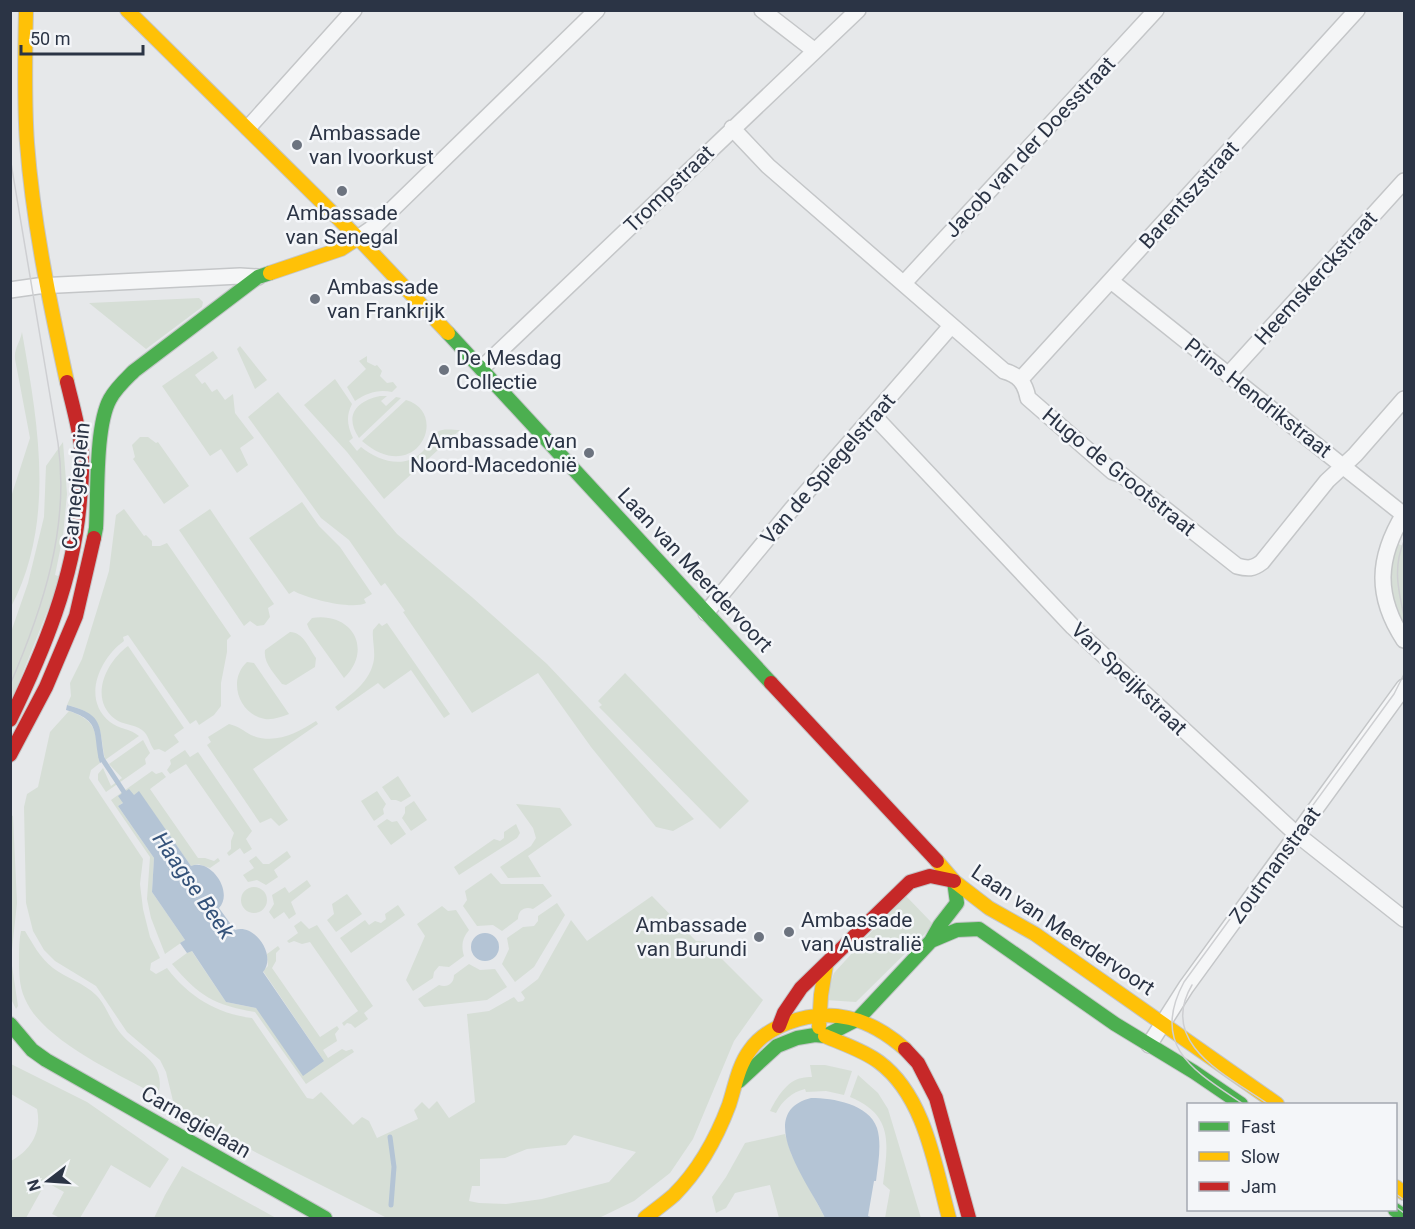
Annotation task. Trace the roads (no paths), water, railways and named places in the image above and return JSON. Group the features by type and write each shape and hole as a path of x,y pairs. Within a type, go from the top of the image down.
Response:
{"street":[{"name":"Carnegieplein","path":"10,720 46,644 74,558 81,513 81,445 49,286 29,160 24,53 26,10"},
{"name":"Laan van Meerdervoort","path":"127,10 358,238 482,368 954,881 989,908 1035,934 1276,1103"},
{"path":"248,128 354,10"},
{"path":"358,238 374,226 597,10"},
{"path":"762,10 815,51"},
{"name":"Trompstraat","path":"482,368 858,10"},
{"name":"Jacob van der Doesstraat","path":"904,284 1156,10"},
{"name":"Barentszstraat","path":"1021,379 1357,10"},
{"name":"Hugo de Grootstraat","path":"732,128 768,166 951,326 1004,371 1021,379 1028,398 1113,472 1122,475 1238,567 1254,568 1262,562 1327,481 1355,455 1404,399"},
{"name":"Heemskerckstraat","path":"1228,375 1404,181"},
{"name":"Carnegieplein","path":"10,755 46,687 76,616 96,528 101,426 109,400 134,370 258,277 341,249 358,238"},
{"path":"10,290 49,286 258,277"},
{"name":"Prins Hendrikstraat","path":"1111,282 1404,515"},
{"name":"Van de Spiegelstraat","path":"706,613 791,510 951,326"},
{"name":"Van Speijkstraat","path":"874,416 1073,627 1297,834 1404,919"},
{"path":"1404,515 1392,536 1386,552 1383,571 1384,592 1390,612 1404,640"},
{"name":"Zoutmanstraat","path":"1149,1045 1162,1023 1404,687"},
{"path":"736,1084 777,1046 797,1038 822,1036 858,1019 931,941 957,903 954,881 930,876 909,882 801,988 784,1013 779,1026"},
{"path":"931,941 957,930 979,929 1115,1024 1240,1103"},
{"path":"822,1036 821,995 826,965"},
{"path":"645,1218 678,1190 707,1149 727,1109 743,1060 751,1047 765,1034 800,1018 820,1014 838,1014 858,1019 883,1030 917,1060 928,1076 947,1135 969,1218"},
{"name":"Carnegielaan","path":"10,1024 32,1050 46,1060 316,1216"},
{"path":"822,1036 865,1053 885,1066 895,1076 909,1098 922,1129 949,1218"},
{"name":"Carnegielaan","path":"10,1044 19,1050 46,1060"}],"water":[{"path":"67,705 89,713 95,718 100,731 105,760 100,763 91,724 78,714 66,710"},
{"path":"129,789 134,795 139,791 191,866 206,867 218,878 224,894 219,908 235,930 250,931 262,942 267,958 267,965 263,972 324,1061 303,1076 256,1008 226,1002 192,951 187,953 180,943 185,940 152,892 154,858 118,806 123,803 118,796"},
{"path":"485,933 495,937 499,947 495,957 485,961 475,957 471,947 475,937"},
{"path":"811,1098 829,1099 849,1104 866,1113 873,1120 879,1141 879,1161 868,1216 873,1218 825,1218 799,1171 786,1135 786,1119 794,1106"}],"waterway":[{"name":"Haagse Beek","path":"101,757 124,792 124,797"},
{"name":"Haagse Beek","path":"390,1137 394,1167 391,1205"}],"tram line":[{"path":"10,157 58,443 61,474 57,536 51,567 33,627 10,685"},
{"path":"1404,541 1398,569 1398,587 1404,616"},
{"path":"1242,1103 1209,1081 1183,1055 1175,1041 1172,1024 1175,1005 1184,982 1394,694 1404,674"},
{"path":"1192,985 1184,1006 1183,1025 1190,1041 1217,1070 1266,1103"},
{"path":"1397,1195 1404,1200"},
{"path":"1397,1208 1404,1213"}],"place":[{"name":"Ambassade van Ivoorkust","path":"297,145"},
{"name":"Ambassade van Senegal","path":"342,191"},
{"name":"Ambassade van Frankrijk","path":"315,299"},
{"name":"De Mesdag Collectie","path":"444,370"},
{"name":"Ambassade van Noord-Macedonië","path":"589,453"},
{"name":"Ambassade van Australië","path":"789,932"},
{"name":"Ambassade van Burundi","path":"759,937"}]}
